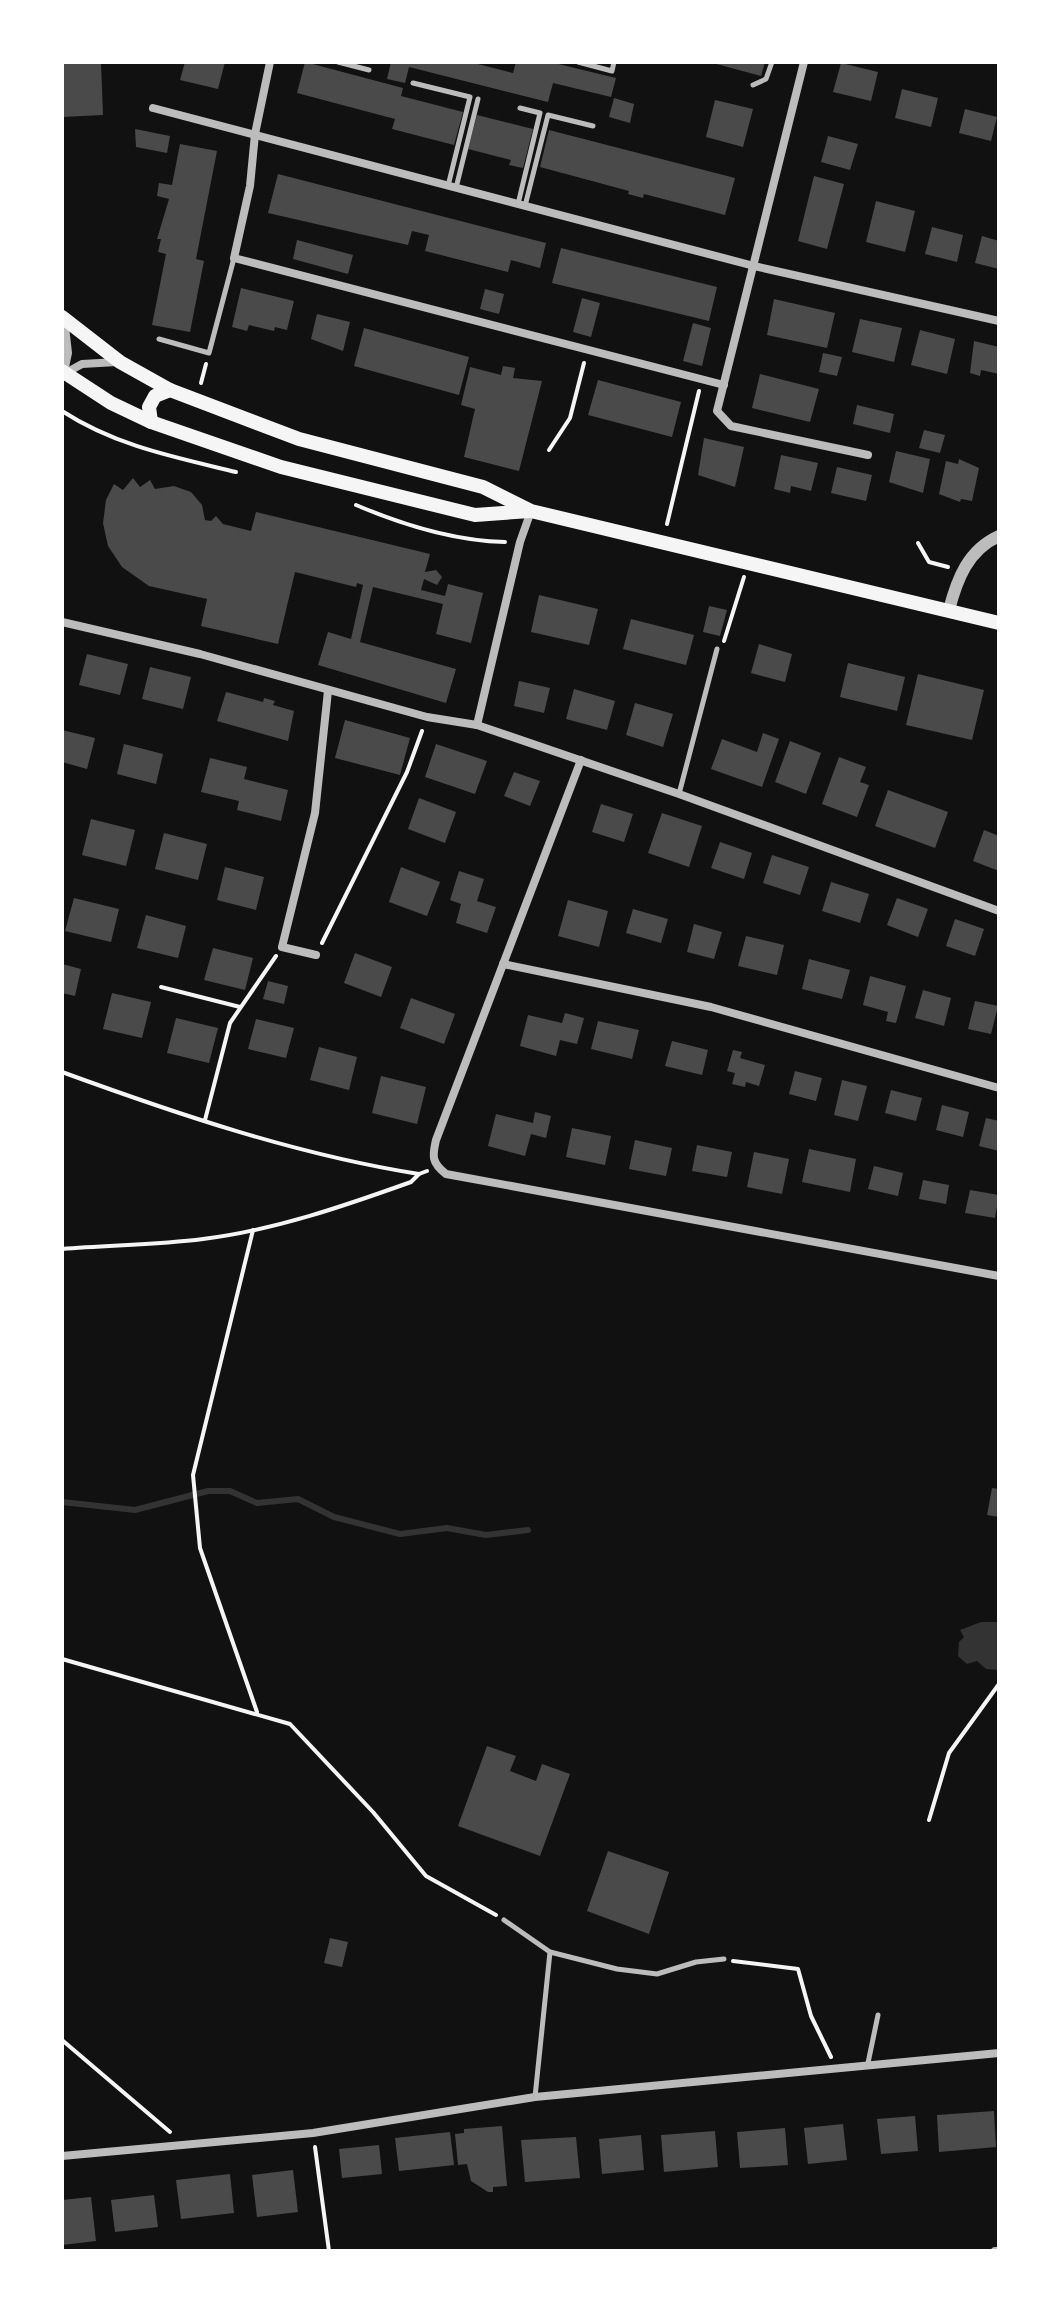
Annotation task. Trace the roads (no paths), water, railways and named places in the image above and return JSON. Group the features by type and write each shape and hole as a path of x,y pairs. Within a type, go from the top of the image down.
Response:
{"main road":[{"path":"63,318 120,362 170,390 299,439 483,487 531,511 999,623"},
{"path":"63,373 111,403 151,422 281,467 475,515 531,511"},
{"path":"151,422 149,407 155,396 170,390"}],"street":[{"path":"270,62 255,134 250,186 234,258 724,385"},
{"path":"804,62 717,411 731,426 868,455"},
{"path":"153,108 754,266 999,321"},
{"path":"63,318 68,353 63,373"},
{"path":"63,373 82,364 120,362"},
{"path":"477,725 520,542 531,511"},
{"path":"949,610 962,571 984,543 999,536"},
{"path":"62,622 200,654 427,717 477,725 679,794 999,911"},
{"path":"316,955 282,947 315,813 328,691"},
{"path":"581,760 436,1140 432,1157 436,1166 446,1174 999,1276"},
{"path":"503,964 711,1007 999,1088"},
{"path":"62,2156 313,2133 535,2097 835,2066 999,2053"}],"lane":[{"path":"338,62 369,70"},
{"path":"578,62 612,71 614,62"},
{"path":"753,85 766,79 772,62"},
{"path":"413,83 470,97 452,188"},
{"path":"452,188 478,99"},
{"path":"520,108 540,113 521,206"},
{"path":"521,206 548,115 593,126"},
{"path":"159,339 209,353 234,258"},
{"path":"679,794 717,649"},
{"path":"504,1920 550,1952 617,1969 657,1974 696,1962 724,1959"},
{"path":"535,2097 550,1952"},
{"path":"868,2063 878,2015"}],"waterway":[{"path":"62,1502 135,1510 208,1491 230,1491 257,1503 298,1499 334,1517 400,1534 447,1528 486,1535 528,1530"}]}
